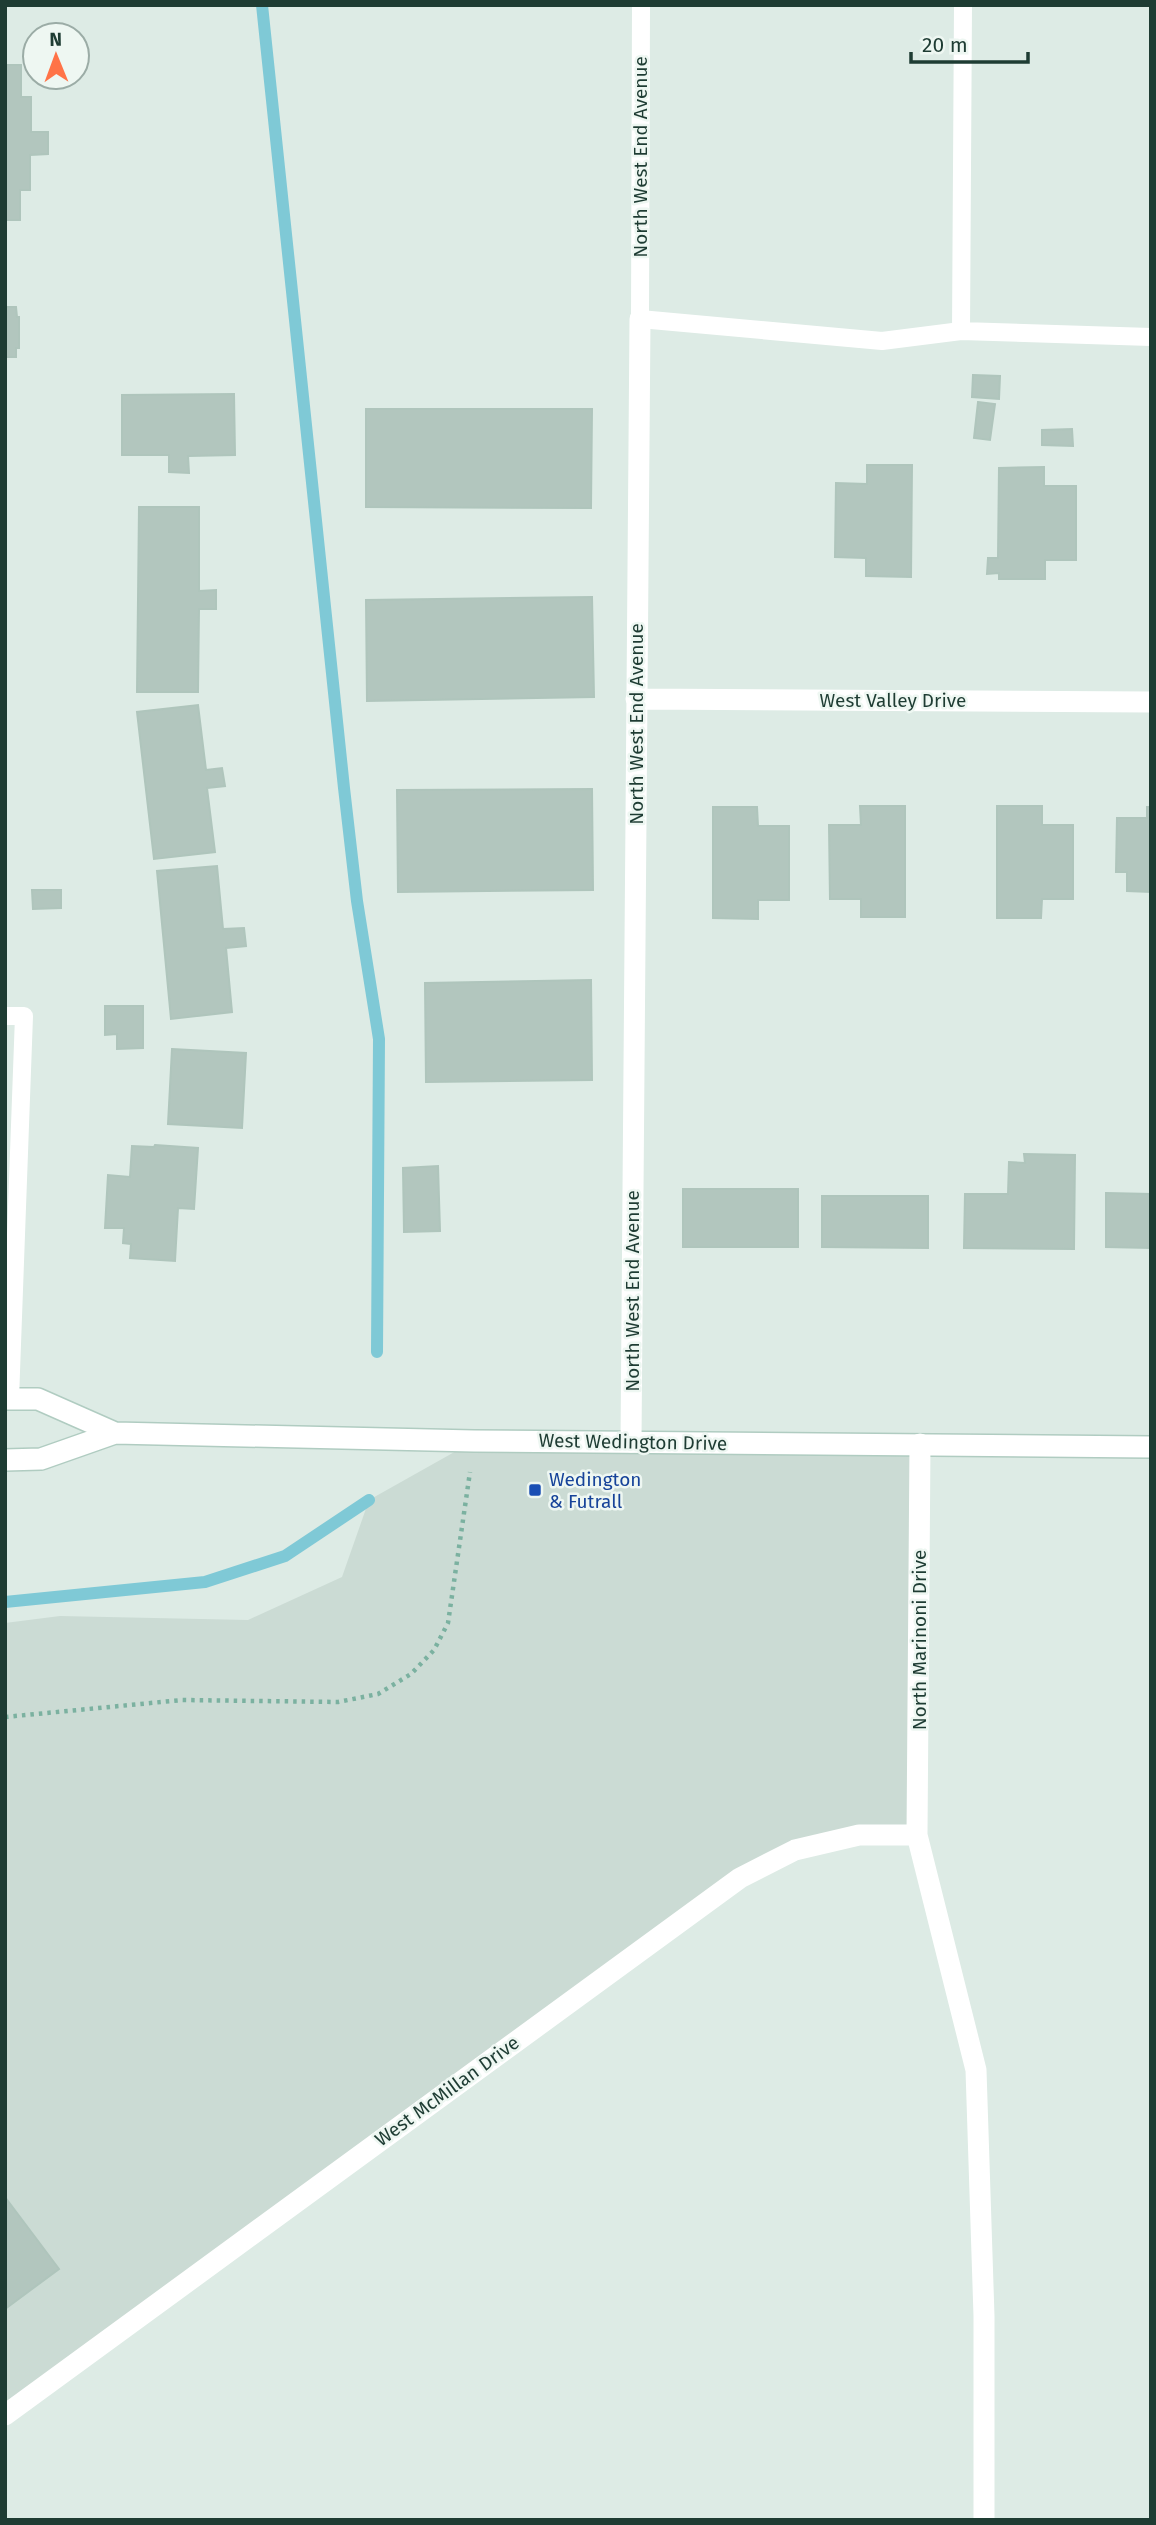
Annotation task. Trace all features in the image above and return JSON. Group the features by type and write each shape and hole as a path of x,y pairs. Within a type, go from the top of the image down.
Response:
{"street":[{"name":"North West End Avenue","path":"631,1442 640,319"},
{"name":"West Valley Drive","path":"636,699 1151,702"},
{"name":"West Wedington Drive","path":"7,1399 38,1399 115,1433"},
{"name":"West Wedington Drive","path":"5,1460 41,1459 115,1433 474,1441 1151,1447"},
{"name":"North Marinoni Drive","path":"920,1444 917,1835 976,2070 984,2316 984,2520"},
{"name":"West McMillan Drive","path":"5,2415 740,1878 795,1850 859,1835 917,1835"}],"lane":[{"name":"North West End Avenue","path":"640,319 641,5"},
{"path":"961,331 963,5"},
{"path":"640,319 882,341 961,331 1151,337"},
{"path":"5,1016 24,1016 12,1180 7,1399"}],"path":[{"path":"5,1717 182,1700 338,1702 378,1694 419,1666 434,1650 448,1623 474,1441"}],"shaded area":[{"path":"474,1441 920,1444 917,1835 795,1850 5,2415 5,1623 60,1616 248,1620 342,1577 369,1500"}],"building":[{"path":"5,65 21,65 21,97 31,97 31,132 48,132 48,154 30,155 30,190 20,190 20,220 5,220"},
{"path":"5,307 16,307 19,317 19,348 16,348 16,357 5,357"},
{"path":"973,375 1000,376 999,399 972,397"},
{"path":"234,394 235,455 188,456 189,473 169,472 169,455 122,455 122,395"},
{"path":"978,402 995,404 990,440 974,438"},
{"path":"366,409 592,409 591,508 366,507"},
{"path":"1072,429 1073,446 1042,445 1042,430"},
{"path":"867,465 912,465 911,577 866,576 866,558 835,557 836,483 867,484"},
{"path":"1044,467 1044,486 1076,486 1076,560 1045,560 1045,579 999,579 999,573 987,574 988,558 998,558 999,468"},
{"path":"139,507 199,507 199,591 216,590 216,609 199,609 198,692 137,692"},
{"path":"592,597 594,697 367,701 366,600"},
{"path":"198,705 206,770 222,768 225,786 207,788 215,852 154,859 137,712"},
{"path":"592,789 593,890 398,892 397,790"},
{"path":"860,806 905,806 905,917 861,917 861,899 830,899 829,825 861,825"},
{"path":"997,806 1042,806 1042,825 1073,825 1073,899 1042,899 1041,918 997,918"},
{"path":"713,807 757,807 758,826 789,826 789,900 758,900 758,919 713,918"},
{"path":"1147,807 1151,807 1151,892 1127,891 1127,872 1116,872 1117,818 1147,818"},
{"path":"217,866 223,929 244,928 246,946 226,948 232,1012 171,1019 157,871"},
{"path":"32,890 61,890 61,908 33,909"},
{"path":"591,980 592,1080 426,1082 425,983"},
{"path":"105,1006 143,1006 143,1048 117,1049 117,1034 105,1035"},
{"path":"172,1049 246,1053 242,1128 168,1124"},
{"path":"132,1146 198,1148 194,1209 178,1208 175,1261 130,1258 131,1244 123,1243 124,1228 105,1228 108,1175 130,1177"},
{"path":"1024,1154 1075,1155 1074,1249 964,1248 965,1194 1008,1194 1009,1162 1025,1163"},
{"path":"438,1166 440,1231 404,1232 403,1168"},
{"path":"683,1189 798,1189 798,1247 683,1247"},
{"path":"1106,1193 1151,1194 1151,1248 1106,1247"},
{"path":"822,1196 928,1196 928,1248 822,1247"},
{"path":"5,2197 59,2269 5,2309"}],"waterway":[{"path":"262,5 344,788 357,901 379,1039 377,1352"},
{"path":"5,1602 205,1582 285,1556 369,1500"}],"place":[{"name":"Wedington & Futrall","path":"535,1490"}]}
